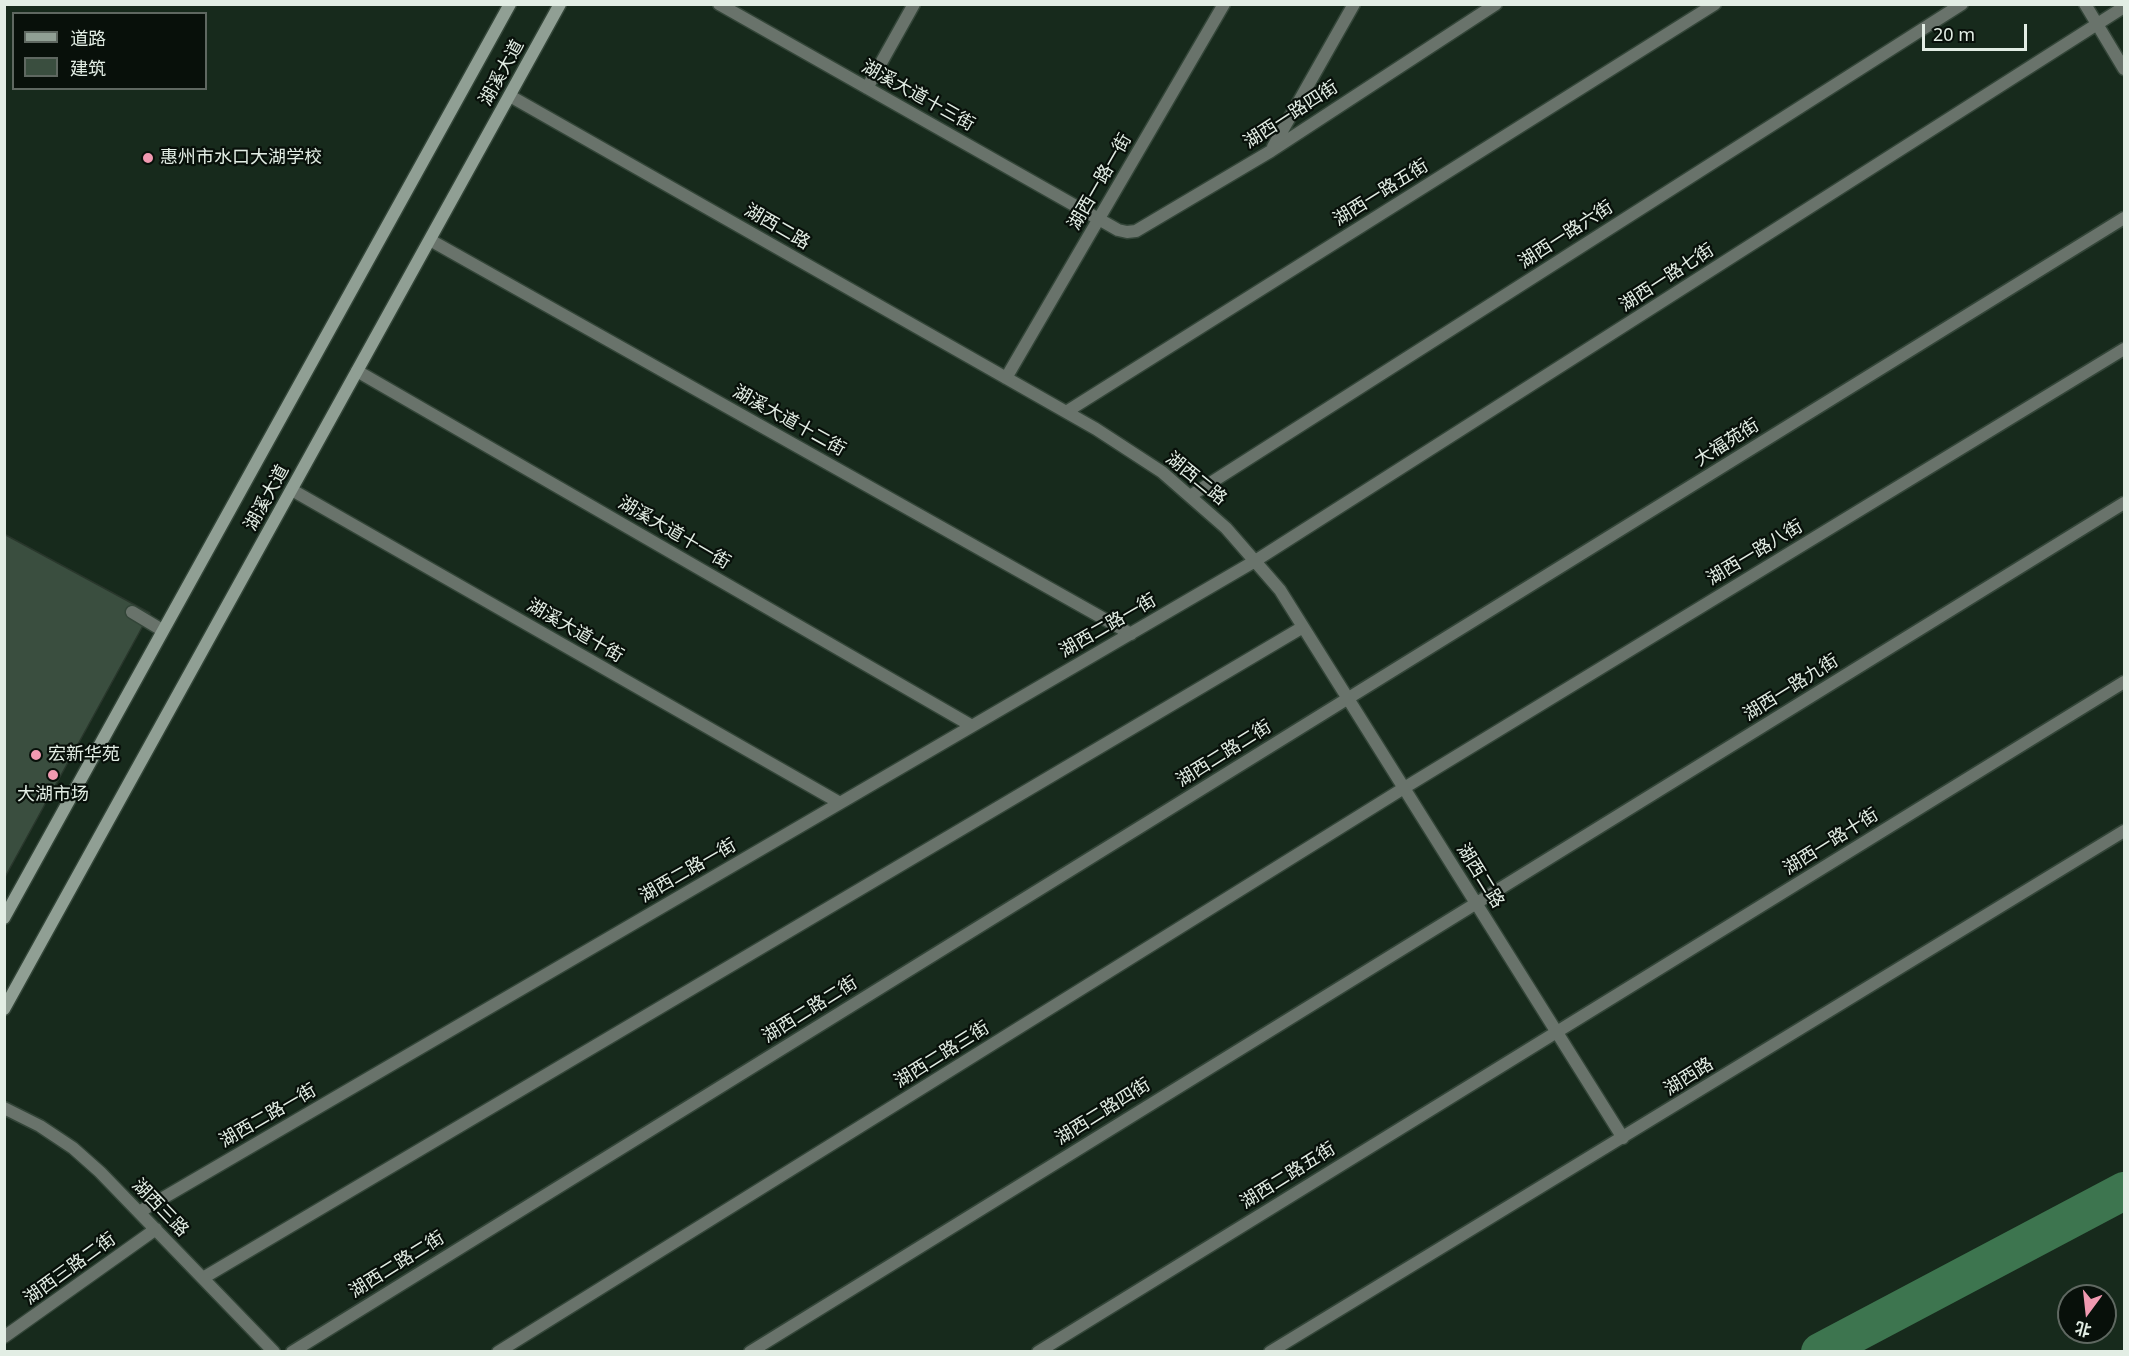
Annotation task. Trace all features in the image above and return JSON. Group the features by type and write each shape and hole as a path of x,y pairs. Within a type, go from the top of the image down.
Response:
{"street":[{"name":"湖溪大道","path":"4,918 510,4"},
{"name":"湖溪大道","path":"4,1009 560,4"},
{"name":"湖溪大道十三街","path":"719,4 1099,219"},
{"path":"867,88 914,4"},
{"name":"湖西一路一街","path":"1006,378 1224,4"},
{"path":"1270,151 1354,4"},
{"name":"湖西一路四街","path":"1099,219 1118,230 1136,231 1270,151 1485,9 1496,4"},
{"name":"湖西一路五街","path":"1066,412 1715,4"},
{"name":"湖西一路六街","path":"1190,496 1962,4"},
{"path":"2085,4 2124,69"},
{"name":"湖西一路七街","path":"1255,561 2124,7"},
{"name":"湖西二路","path":"510,96 1096,429 1162,472 1226,528 1280,590 1623,1138"},
{"name":"大福苑街","path":"1348,699 2124,218"},
{"name":"湖溪大道十二街","path":"430,240 1131,634"},
{"name":"湖西一路八街","path":"1404,788 2124,349"},
{"name":"湖溪大道十一街","path":"357,371 972,726"},
{"name":"湖溪大道十街","path":"292,490 840,803"},
{"name":"湖西一路九街","path":"1476,903 2124,503"},
{"name":"湖西二路一街","path":"139,1212 1255,561"},
{"path":"123,607 162,630"},
{"path":"203,1278 1303,627"},
{"name":"湖西一路十街","path":"1556,1032 2124,682"},
{"name":"湖西二路二街","path":"292,1352 1348,699"},
{"name":"湖西二路三街","path":"498,1352 1404,788"},
{"name":"湖西路","path":"1270,1352 2124,831"},
{"name":"湖西二路四街","path":"750,1352 1476,903"},
{"name":"湖西二路五街","path":"1038,1352 1556,1032"},
{"name":"湖西三路","path":"4,1108 40,1126 73,1148 156,1229 274,1352"},
{"name":"湖西三路二街","path":"4,1337 156,1229"}],"building":[{"name":"宏新华苑","path":"4,534 150,613 4,879"}],"waterway":[{"path":"1820,1352 2124,1191"}],"place":[{"name":"惠州市水口大湖学校","path":"148,158"},
{"name":"宏新华苑","path":"36,755"},
{"name":"大湖市场","path":"53,775"}]}
